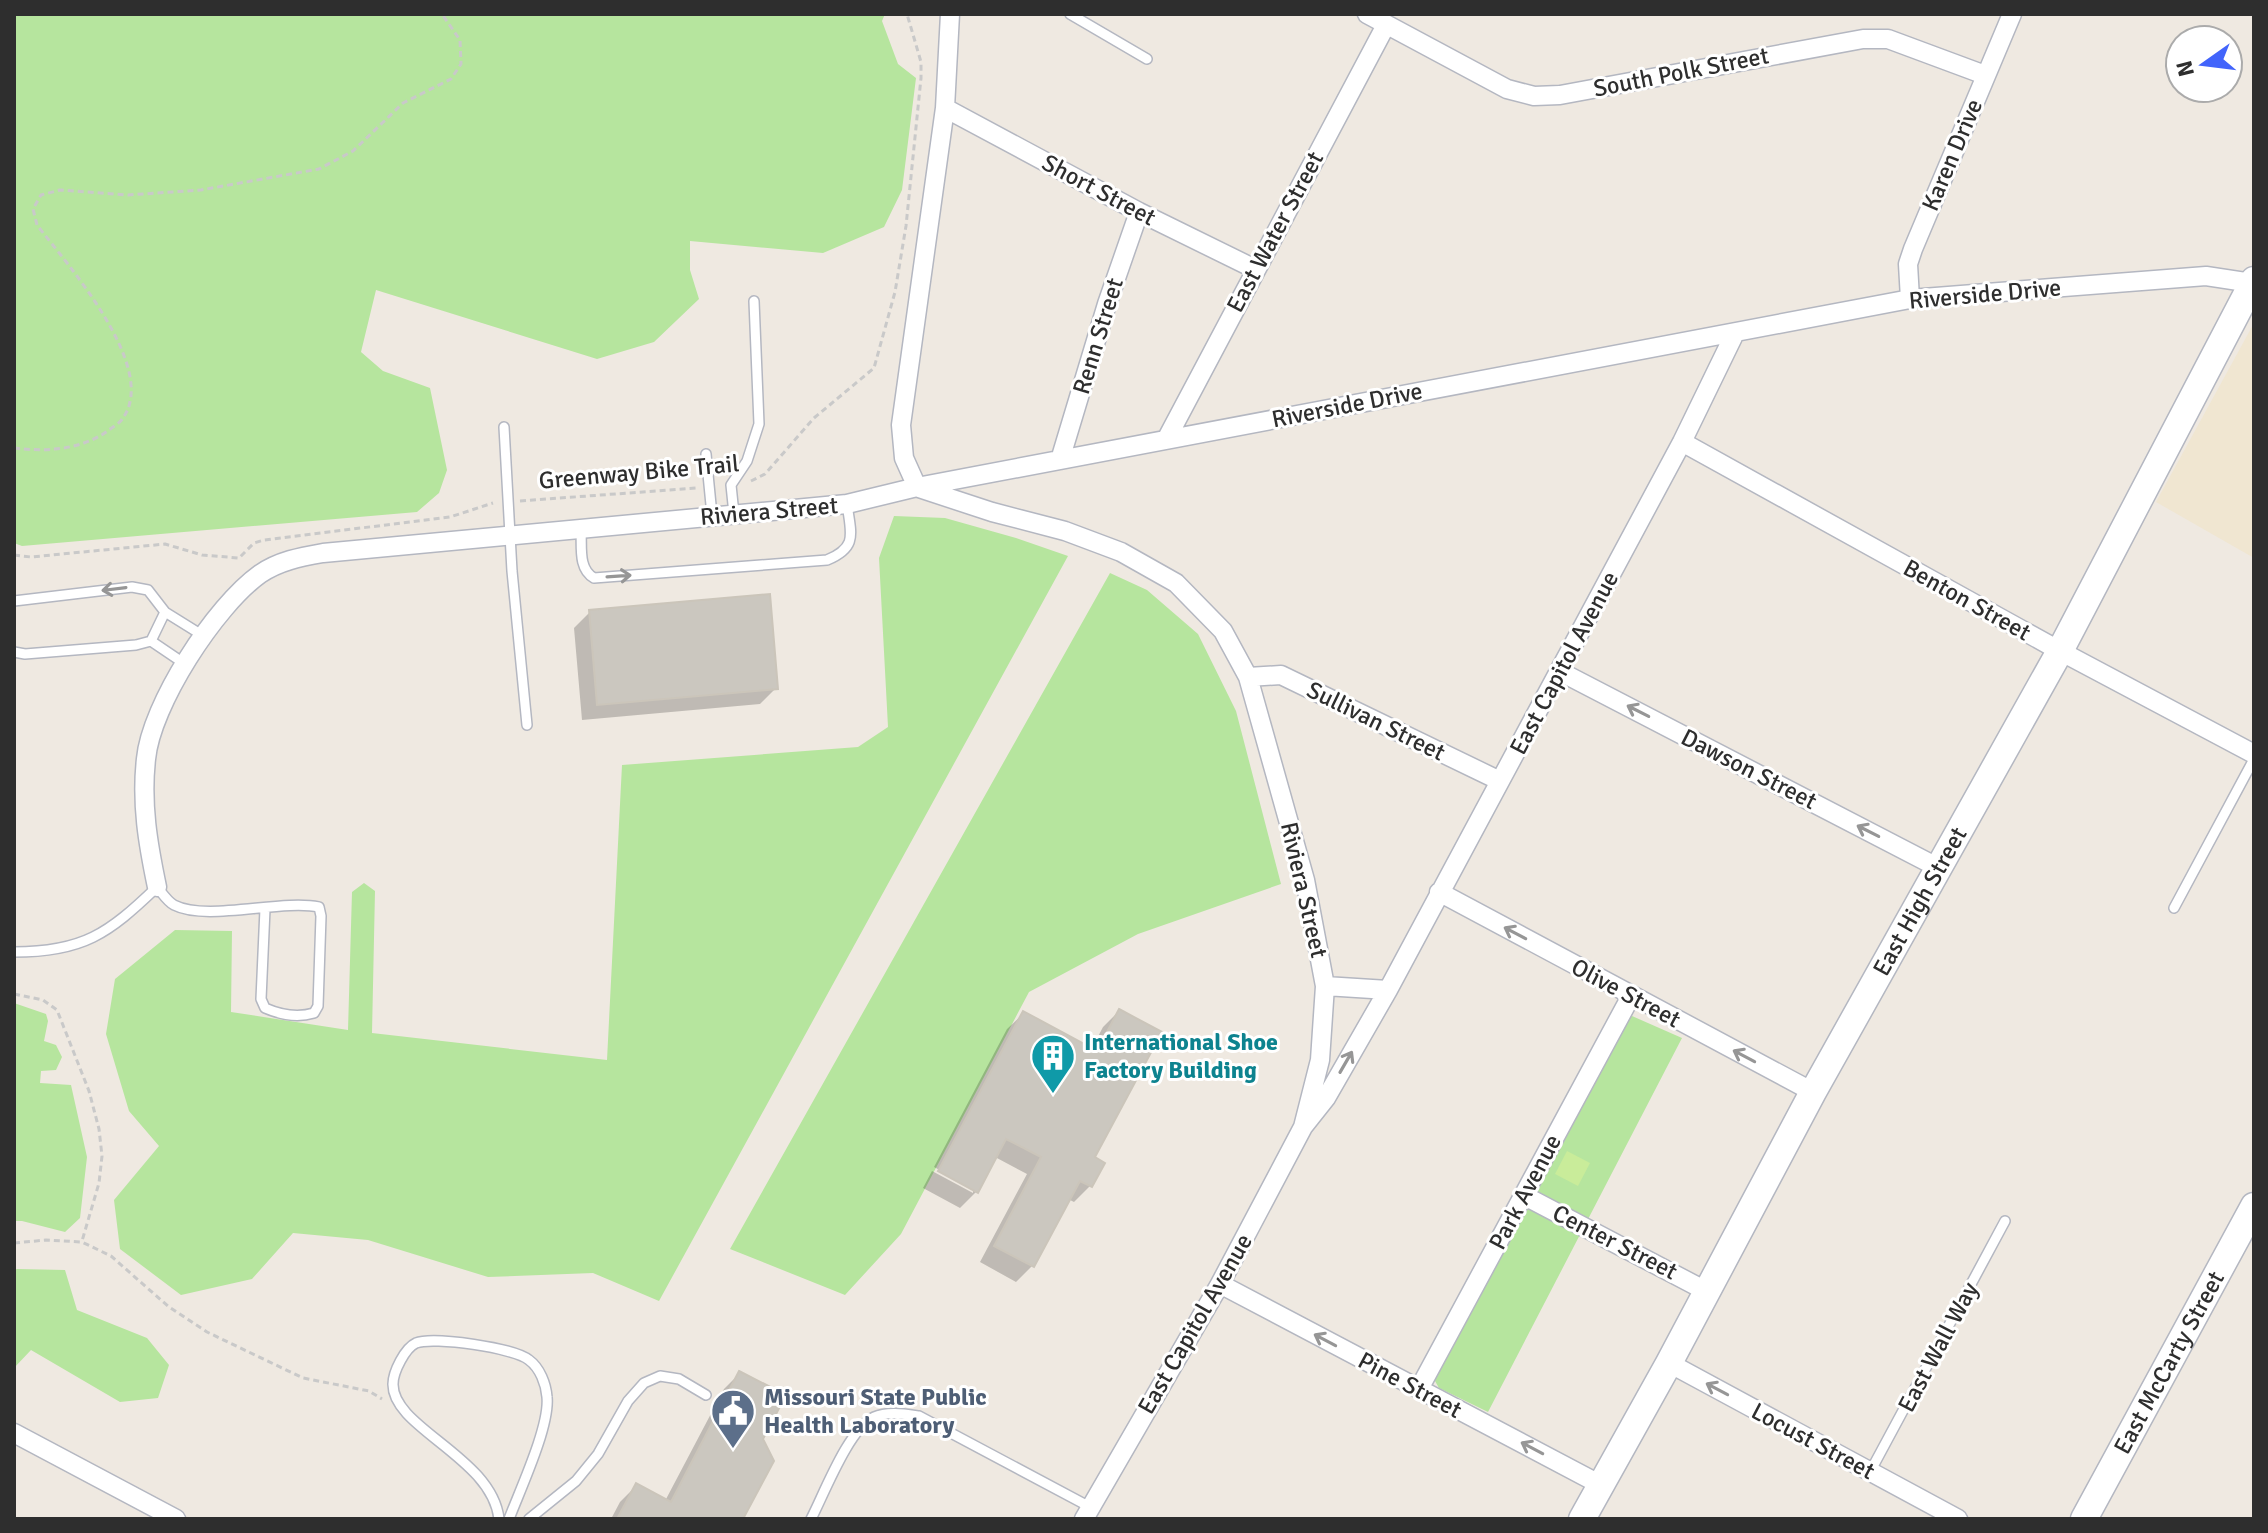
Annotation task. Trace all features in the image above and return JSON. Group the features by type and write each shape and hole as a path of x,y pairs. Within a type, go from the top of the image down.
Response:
{"main road":[{"name":"East High Street","path":"1582,1519 1813,1092 2060,651 2253,281"},
{"name":"East McCarty Street","path":"2084,1519 2254,1206"}],"street":[{"path":"917,487 904,458 901,425 945,108 950,14"},
{"name":"South Polk Street","path":"1367,14 1507,89 1534,96 1560,95 1863,39 1888,39 1985,75"},
{"name":"Karen Drive","path":"1910,299 1908,264 1913,249 2012,14"},
{"name":"East Water Street","path":"1166,440 1386,25"},
{"name":"Short Street","path":"945,108 1139,212 1255,269"},
{"name":"Renn Street","path":"1060,460 1107,304 1139,212"},
{"name":"Riverside Drive","path":"917,487 1910,299 2206,276 2253,281"},
{"name":"East Capitol Avenue","path":"1087,1513 1220,1284 1303,1127 1326,1098 1388,990 1682,442 1735,333"},
{"name":"Benton Street","path":"1682,442 2254,756"},
{"name":"Riviera Street","path":"157,887 144,818 146,756 163,702 202,635 243,589 279,563 323,553 847,504 917,487 992,512 1065,531 1121,552 1176,583 1223,631 1248,677 1305,880 1325,986"},
{"name":"Dawson Street","path":"1559,671 1937,867"},
{"name":"Sullivan Street","path":"1248,677 1281,675 1500,781"},
{"name":"Olive Street","path":"1439,892 1813,1092"},
{"path":"1325,986 1388,990"},
{"name":"East Capitol Avenue","path":"1303,1127 1320,1060 1325,986"},
{"name":"Park Avenue","path":"1419,1389 1631,996"},
{"name":"Center Street","path":"1523,1195 1706,1291"},
{"name":"Pine Street","path":"1220,1284 1601,1485"},
{"name":"Locust Street","path":"1669,1363 1958,1519"},
{"path":"14,1433 176,1519"}],"lane":[{"path":"1070,14 1147,59"},
{"path":"734,514 731,485 747,461 759,424 754,301"},
{"path":"504,427 510,536 527,725"},
{"path":"706,454 712,515"},
{"path":"581,531 583,566 586,574 594,578 827,560 844,553 851,540 847,504"},
{"path":"14,601 132,587 148,590 165,612 202,635"},
{"path":"151,641 165,612"},
{"path":"14,652 25,654 136,645 151,641 185,664"},
{"path":"2174,908 2254,756"},
{"path":"14,952 61,950 90,940 157,887 172,905 193,910 319,907 318,1006 314,1013 303,1016 279,1014 265,1008 261,999 265,909"},
{"name":"East Wall Way","path":"1870,1472 2005,1221"},
{"path":"499,1519 492,1493 481,1477 413,1420 397,1398 393,1386 407,1349 417,1342 433,1341 522,1355 542,1376 547,1406 539,1438 509,1519"},
{"path":"529,1519 576,1481 598,1454 628,1401 644,1383 660,1376 679,1379 706,1395"},
{"path":"811,1519 858,1432 873,1417 896,1413 919,1416 1087,1513"}],"path":[{"path":"14,448 37,451 72,447 103,434 123,419 130,390 131,376 99,304 37,225 33,209 41,195 60,190 128,195 201,190 319,169 353,151 403,103 451,79 461,64 460,40 442,14"},
{"name":"Greenway Bike Trail","path":"731,485 749,482 765,474 814,418 874,368 895,292 904,239 921,78 921,62 907,14"},
{"name":"Greenway Bike Trail","path":"14,555 31,557 165,544 202,555 239,558 245,549 264,540 450,517 494,503 709,488"},
{"path":"14,994 43,1000 57,1010 89,1091 102,1156 99,1183 82,1242"},
{"path":"14,1243 46,1240 82,1242 111,1256 169,1307 207,1332 303,1378 369,1391 413,1420"}],"shaded area":[{"path":"2254,323 2254,558 2156,502"}],"green space":[{"path":"14,14 885,14 882,21 898,64 916,78 902,190 884,227 823,253 690,241 690,270 699,299 654,342 597,359 376,290 361,352 383,371 430,388 447,470 439,493 417,512 22,546 14,543"},
{"path":"894,516 945,518 1068,556 659,1301 593,1273 488,1277 368,1240 293,1233 252,1279 181,1295 120,1249 114,1200 159,1146 129,1111 106,1034 115,979 175,930 232,931 231,1012 348,1030 352,892 364,883 375,891 372,1033 607,1060 622,765 858,747 888,727 879,558"},
{"path":"1110,573 1147,590 1198,634 1236,711 1281,884 1138,934 1029,992 901,1234 845,1295 730,1249"},
{"path":"14,1003 46,1014 48,1021 44,1041 56,1045 62,1057 56,1070 41,1071 40,1083 71,1085 87,1157 80,1218 65,1232 14,1221"},
{"path":"1632,1016 1682,1038 1488,1412 1439,1388 1435,1381 1436,1373"},
{"path":"1567,1151 1590,1163 1578,1186 1555,1174"},
{"path":"14,1270 65,1270 77,1310 147,1338 169,1365 158,1398 120,1402 31,1350 14,1368"}],"building":[{"path":"770,594 778,689 597,705 589,610"},
{"name":"International Shoe Factory Building","path":"1119,1009 1162,1032 1095,1157 1105,1163 1092,1187 1080,1181 1034,1267 994,1246 1041,1157 1006,1139 978,1193 938,1171 1023,1011 1097,1051"},
{"name":"Missouri State Public Health Laboratory","path":"739,1371 786,1395 763,1439 774,1461 743,1519 617,1519 636,1483 671,1502"}],"place":[{"name":"International Shoe Factory Building","path":"1053,1095"},
{"name":"Missouri State Public Health Laboratory","path":"733,1450"}]}
